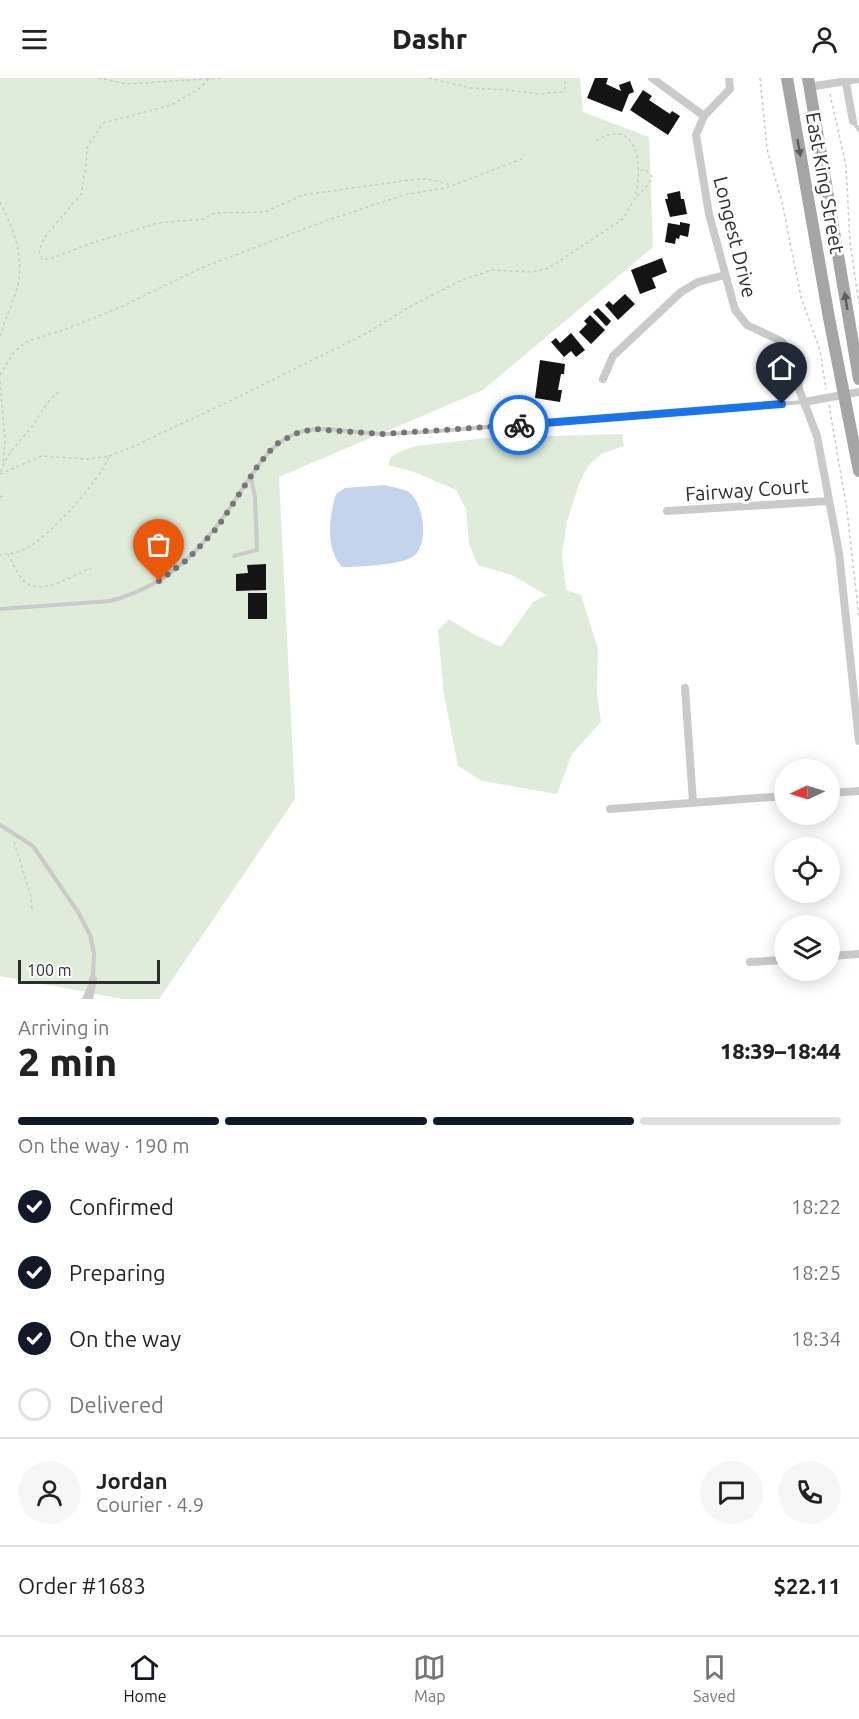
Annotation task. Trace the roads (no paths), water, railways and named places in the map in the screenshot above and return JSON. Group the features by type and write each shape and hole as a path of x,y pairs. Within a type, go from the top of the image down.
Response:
{"main road":[{"name":"East King Street","path":"787,78 859,471"},
{"name":"East King Street","path":"808,82 859,379"}],"street":[{"path":"652,78 704,116"},
{"name":"Longest Drive","path":"729,78 730,89 713,104 704,116 696,135 709,214 724,275 737,314 747,325 781,341 791,352 799,389 820,447 843,583 859,741"},
{"path":"808,82 828,83 859,79"},
{"path":"845,80 853,122"},
{"path":"603,379 614,356 681,292 698,282 724,275"},
{"path":"804,402 859,392"},
{"name":"Fairway Court","path":"668,511 830,501"},
{"path":"685,688 693,802"},
{"path":"840,793 859,792"},
{"path":"610,808 774,797"},
{"path":"840,955 859,954"},
{"path":"750,962 774,961"},
{"path":"89,999 93,979"}],"lane":[{"path":"853,122 859,130"},
{"path":"0,609 110,601 159,581 188,559 217,528 250,477 275,445 294,434 313,429 381,434 605,419 804,402"},
{"path":"234,556 257,550 255,496 250,477"},
{"path":"0,825 33,846 78,912 90,934 93,979 84,999"}],"water":[{"path":"385,485 406,490 416,500 423,527 423,537 417,553 411,558 396,562 342,567 333,551 330,532 336,494 345,488"}]}
